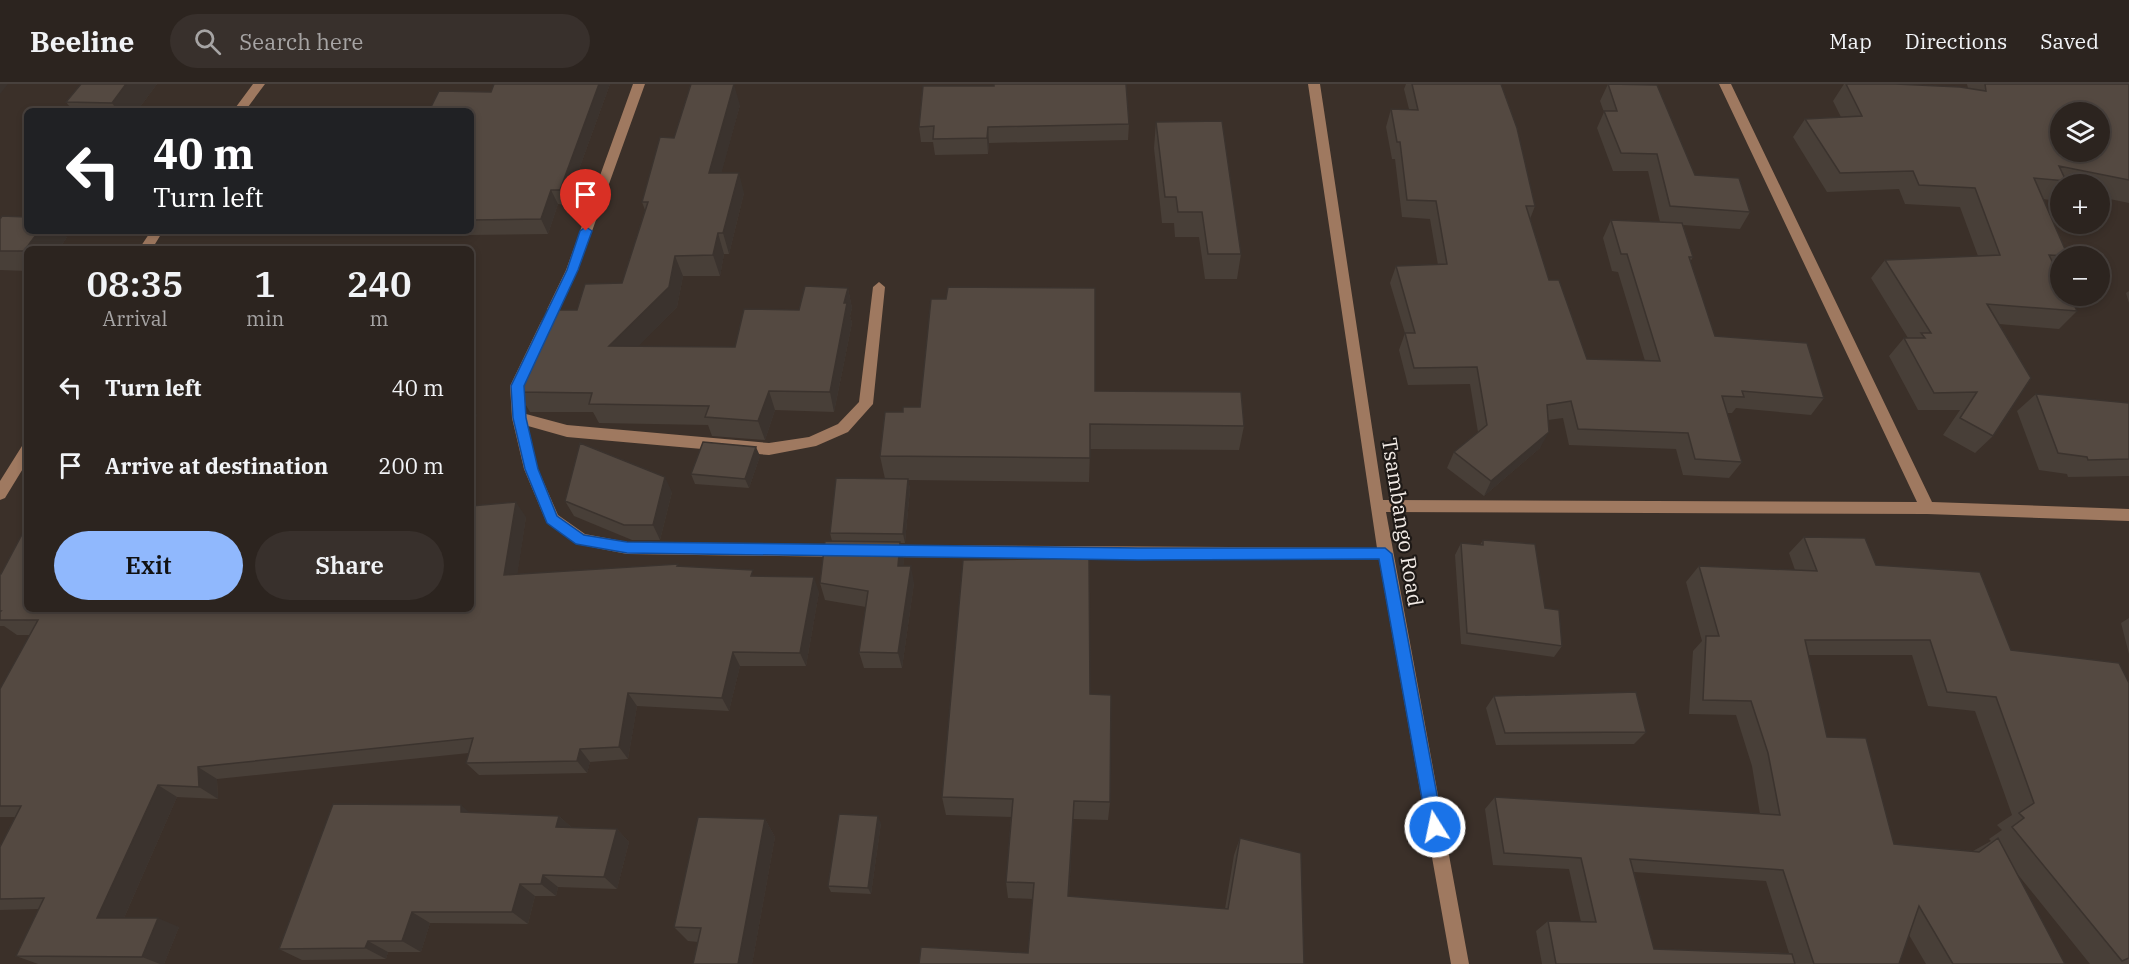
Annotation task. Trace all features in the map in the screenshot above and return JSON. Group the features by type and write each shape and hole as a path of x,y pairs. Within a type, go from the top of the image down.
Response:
{"street":[{"path":"241,108 259,84"},
{"path":"639,84 572,270 517,386 519,418 531,469 552,519 581,540 627,548 1138,554 1385,554"},
{"name":"Tsambango Road","path":"1314,84 1377,506 1460,964"},
{"path":"1725,84 1927,508"},
{"path":"519,418 567,431 769,449 811,442 843,428 866,404 879,287"},
{"path":"0,494 24,455"},
{"path":"1377,506 1927,508 2129,515"}],"building":[{"path":"81,84 126,84 112,103 66,102"},
{"path":"494,84 599,84 560,190 551,190 541,219 474,220 474,108 430,108 439,91 491,92"},
{"path":"691,84 734,84 709,173 739,173 723,233 718,233 713,255 675,256 669,287 609,346 735,347 744,309 799,310 805,286 848,288 830,392 769,391 758,421 705,417 709,406 589,404 592,393 518,392 546,310 577,310 585,284 622,283 648,202 642,202 660,137 674,138"},
{"path":"994,84 1126,84 1129,124 988,127 987,138 933,139 934,126 919,127 923,86 994,86"},
{"path":"1412,84 1501,84 1517,128 1535,206 1526,206 1549,280 1559,280 1587,359 1660,361 1627,254 1621,254 1611,220 1682,223 1693,257 1689,257 1715,336 1807,343 1824,398 1742,391 1744,397 1722,396 1742,462 1695,459 1688,433 1578,429 1571,401 1547,405 1549,432 1491,481 1454,452 1487,425 1477,367 1414,368 1405,333 1415,333 1396,266 1447,264 1436,201 1407,200 1400,142 1397,142 1391,109 1418,110"},
{"path":"1608,84 1657,85 1695,175 1739,178 1750,212 1670,206 1657,154 1621,153 1604,111 1617,111"},
{"path":"1846,84 1960,87 1986,91 1985,84 2129,84 2129,180 2110,176 2110,174 2059,166 2063,174 2050,174 2050,180 2034,178 2050,215 2050,234 2058,234 2064,246 2050,246 2050,306 2075,306 2077,311 1987,304 2031,378 1993,436 1960,418 1977,392 1934,393 1904,338 1925,338 1921,333 1931,333 1885,260 2000,255 1975,188 1919,185 1913,171 1840,173 1805,119 1862,116"},
{"path":"1222,121 1241,254 1208,254 1202,212 1178,212 1176,197 1165,197 1156,122"},
{"path":"2,216 24,217 24,234 37,234 28,246 24,246 24,251 0,251 0,219"},
{"path":"948,287 1095,288 1095,391 1241,392 1244,426 1090,424 1090,458 880,456 885,412 903,412 903,407 920,407 931,299 946,299"},
{"path":"2036,394 2129,403 2129,459 2088,460 2087,457 2058,453"},
{"path":"703,442 756,447 745,479 691,474"},
{"path":"580,443 665,477 653,525 624,525 565,501"},
{"path":"836,478 908,479 903,534 830,533"},
{"path":"516,502 504,575 678,564 677,566 753,570 751,576 814,577 800,653 733,652 722,698 628,693 619,747 580,749 577,761 466,763 473,738 198,767 199,787 158,785 97,918 158,918 142,957 16,956 44,898 0,899 0,847 21,806 0,806 0,689 38,620 0,620 0,574 24,531 24,612 474,612 474,506"},
{"path":"1804,537 1865,538 1876,565 1980,572 2011,650 2119,663 2129,683 2129,958 2122,961 2012,827 2024,818 2019,813 2034,803 1996,697 1947,692 1930,640 1805,640 1827,737 1866,738 1894,844 1979,852 1998,838 2065,964 1953,964 1919,906 1899,964 1814,964 1783,870 1630,859 1654,949 1792,954 1795,964 1556,964 1548,921 1596,922 1581,858 1504,853 1495,797 1780,815 1768,753 1751,701 1703,700 1706,636 1719,636 1699,566 1817,571"},
{"path":"1483,540 1535,544 1545,608 1559,610 1562,646 1467,633 1461,543 1483,545"},
{"path":"825,541 900,542 898,566 911,566 898,653 859,652 868,591 820,583"},
{"path":"1089,558 1090,694 1111,695 1110,802 1074,801 1068,896 1228,909 1240,838 1301,853 1304,964 919,964 921,947 1028,953 1034,883 1006,882 1013,799 942,797 963,560"},
{"path":"1636,692 1646,732 1505,733 1494,696"},
{"path":"333,804 461,805 461,812 559,816 556,827 617,829 604,877 543,875 541,884 520,884 512,912 412,912 402,941 368,941 365,948 279,949"},
{"path":"839,814 878,816 868,888 828,886"},
{"path":"698,817 765,819 738,964 693,964 701,928 674,927"}],"route":[{"path":"586,231 572,270 517,386 519,418 531,469 552,519 581,540 627,548 1138,554 1385,554 1435,827"}]}
